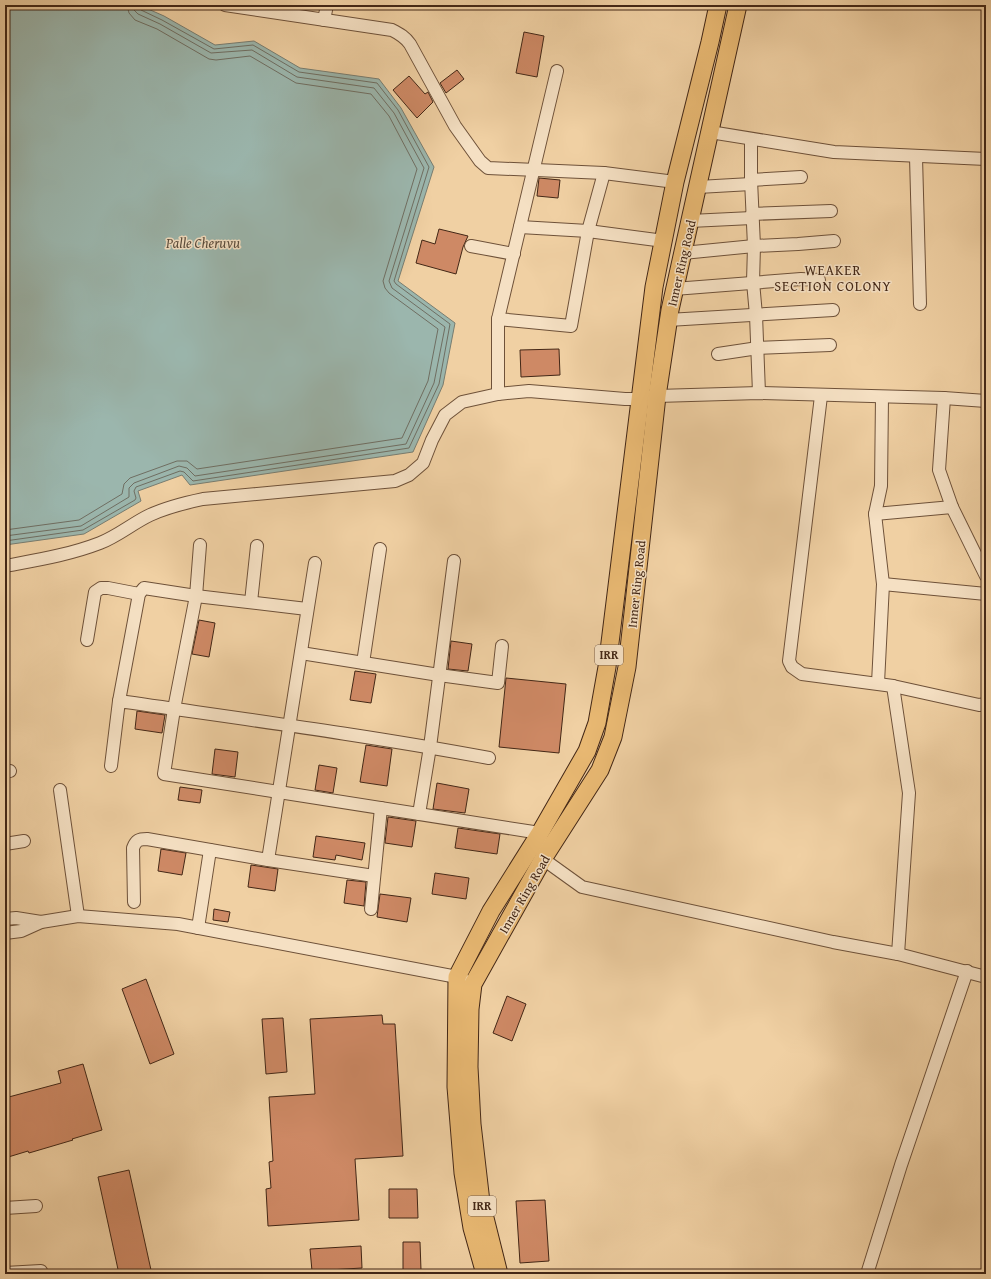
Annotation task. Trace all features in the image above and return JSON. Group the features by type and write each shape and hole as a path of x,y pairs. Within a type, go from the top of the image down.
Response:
{"highway":[{"name":"Inner Ring Road","path":"485,1274 472,1228 463,1173 456,1088 457,977 491,911 540,833 587,751 597,724 607,667 654,287 675,182 718,5"},
{"name":"Inner Ring Road","path":"499,1274 481,1202 472,1124 470,1009 473,984 543,859 600,770 613,737 627,667 657,396 668,320 738,5"}],"street":[{"path":"225,5 392,30 400,34 407,39 410,44 455,126 480,161 488,168 604,173 675,182"},
{"path":"324,20 327,5"},
{"path":"498,394 498,319 557,72"},
{"path":"710,132 834,152 916,157 986,159"},
{"path":"751,139 751,182 754,246 753,282 758,348 759,393"},
{"path":"916,157 920,304"},
{"path":"498,319 571,326 588,232 604,173"},
{"path":"698,187 801,177"},
{"path":"690,221 831,211"},
{"path":"520,227 588,232 664,241"},
{"path":"683,253 754,246 834,241"},
{"path":"471,246 514,254"},
{"path":"674,289 801,279 819,280"},
{"path":"668,320 833,310"},
{"path":"718,354 758,348 830,345"},
{"path":"5,566 75,551 98,544 149,516 173,506 203,499 395,481 409,475 423,463 432,440 445,415 462,402 498,394 529,391 640,399 657,396 759,393 821,396 944,398 986,401"},
{"path":"821,396 789,662 792,667 802,674 878,683 979,705 986,704"},
{"path":"878,683 883,584 875,514 881,486 882,397"},
{"path":"944,398 939,470 952,507 986,576"},
{"path":"875,514 952,507"},
{"path":"200,545 196,596 174,709 164,774 540,833 543,859 582,887 834,942 898,954 986,977"},
{"path":"251,602 257,546"},
{"path":"364,663 380,549"},
{"path":"419,814 430,747 454,561"},
{"path":"268,860 315,563"},
{"path":"883,584 986,594"},
{"path":"87,640 96,592 101,588 108,588 139,594"},
{"path":"111,766 119,701 139,594 144,588 196,596 307,609"},
{"path":"300,652 439,675 498,683 502,646"},
{"path":"892,686 909,793 898,954"},
{"path":"119,701 289,724 489,758"},
{"path":"60,790 78,916"},
{"path":"371,909 381,808"},
{"path":"134,902 133,848 135,842 147,839 268,860 374,876"},
{"path":"5,844 24,841"},
{"path":"198,928 210,850"},
{"path":"5,933 21,931 41,922 78,916 178,924 457,977 473,984"},
{"path":"5,919 16,918 41,922"},
{"path":"867,1274 901,1165 967,972"},
{"path":"5,1208 36,1206"},
{"path":"5,1273 40,1271"}],"water":[{"name":"Palle Cheruvu","path":"5,5 139,5 164,16 215,45 254,41 300,68 379,79 401,108 434,167 398,281 455,323 443,385 413,452 190,485 182,475 138,491 141,501 84,534 5,545"}],"building":[{"path":"524,32 544,36 537,77 516,73"},
{"path":"457,70 464,79 446,93 440,83"},
{"path":"409,76 425,94 428,92 433,102 417,118 393,90"},
{"path":"539,178 560,180 558,198 537,196"},
{"path":"439,229 468,236 463,247 456,274 416,263 422,240 435,244"},
{"path":"559,349 560,375 521,377 520,350"},
{"path":"199,620 215,623 209,657 192,654"},
{"path":"451,641 472,644 468,671 448,669"},
{"path":"355,671 376,674 371,703 350,700"},
{"path":"506,678 566,684 559,753 499,747"},
{"path":"137,711 165,715 162,733 135,729"},
{"path":"366,745 392,749 387,786 360,782"},
{"path":"215,749 238,752 235,777 212,774"},
{"path":"319,765 337,768 333,793 315,790"},
{"path":"437,783 469,789 465,813 433,809"},
{"path":"180,787 202,790 200,803 178,800"},
{"path":"388,817 416,821 412,847 385,843"},
{"path":"458,828 500,834 497,854 455,848"},
{"path":"316,836 365,843 362,860 336,855 335,860 313,857"},
{"path":"161,849 186,853 182,875 158,871"},
{"path":"251,865 278,869 275,891 248,887"},
{"path":"435,873 469,878 466,899 432,894"},
{"path":"347,880 366,882 364,906 344,903"},
{"path":"380,894 411,898 407,922 377,917"},
{"path":"214,909 230,912 228,922 213,920"},
{"path":"146,979 174,1054 150,1064 122,989"},
{"path":"507,996 526,1004 512,1041 493,1033"},
{"path":"382,1015 383,1024 395,1024 403,1156 355,1159 359,1220 268,1226 266,1189 271,1188 269,1162 273,1161 269,1097 315,1094 310,1019"},
{"path":"283,1018 287,1072 266,1074 262,1019"},
{"path":"83,1064 102,1130 29,1153 28,1151 5,1158 5,1098 61,1083 58,1071"},
{"path":"129,1170 151,1270 135,1274 119,1274 98,1177"},
{"path":"389,1189 417,1189 418,1218 389,1218"},
{"path":"545,1200 549,1261 520,1263 516,1201"},
{"path":"403,1242 420,1242 421,1270 403,1270"},
{"path":"361,1246 362,1268 312,1271 310,1249"}],"district":[{"name":"WEAKER SECTION COLONY","path":"833,278"}]}
